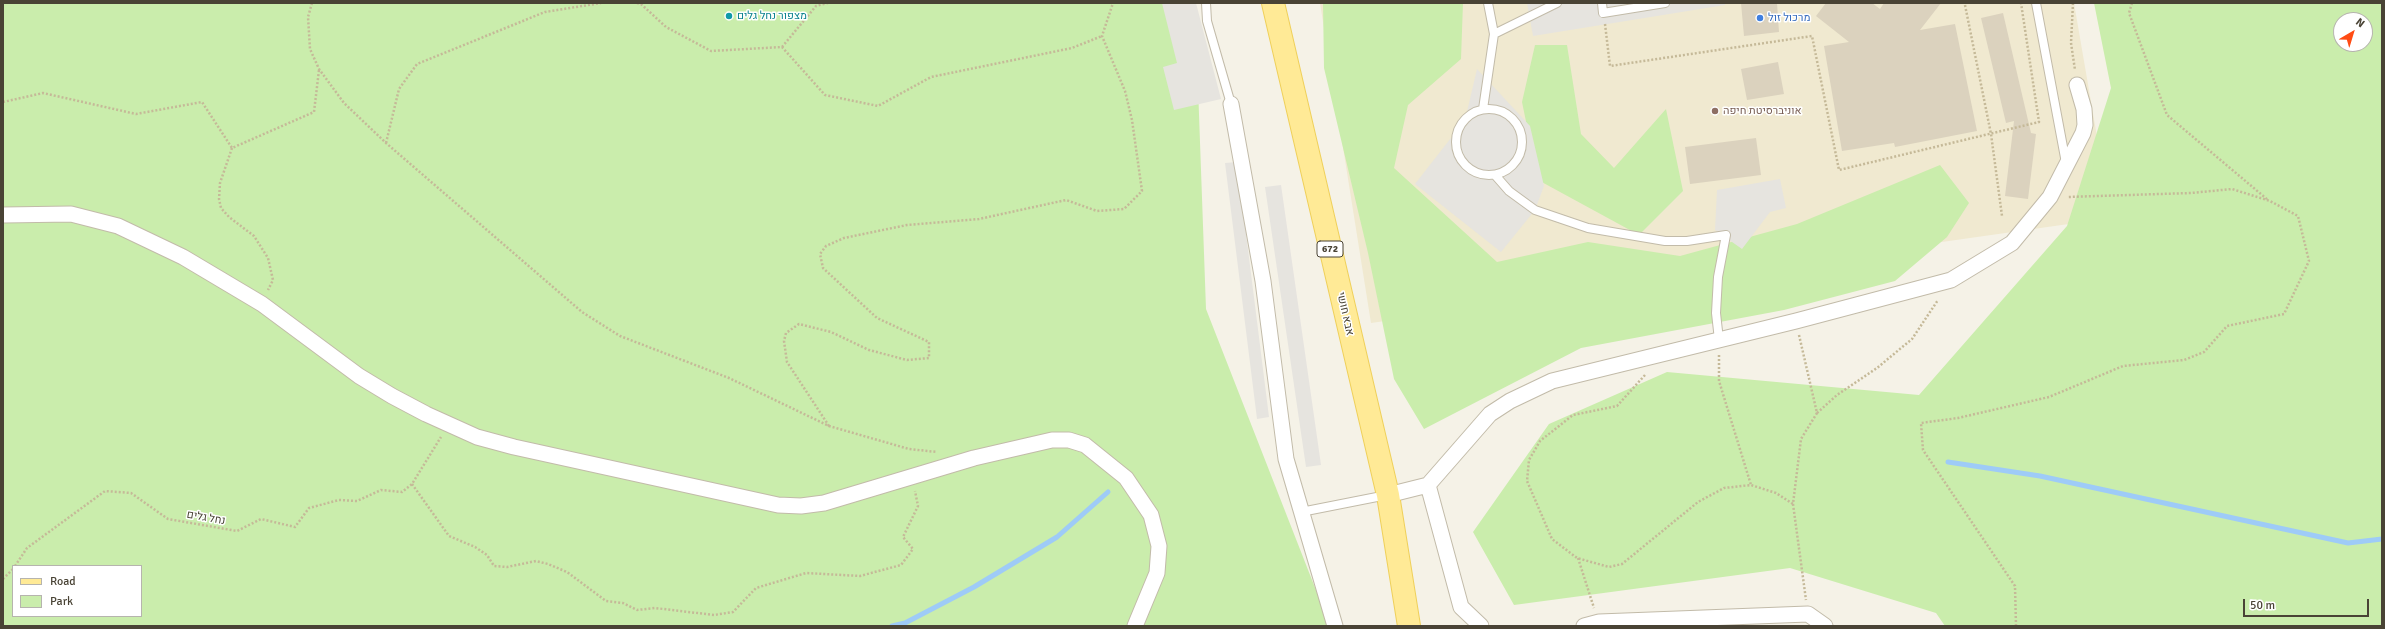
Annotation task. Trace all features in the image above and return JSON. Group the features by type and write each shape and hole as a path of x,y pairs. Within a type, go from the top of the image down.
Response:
{"main road":[{"name":"אבא חושי","path":"1273,3 1388,495 1409,626"}],"street":[{"path":"1388,495 1428,485 1490,414 1510,401 1552,381 1796,321 1951,280 2012,243 2050,197 2083,133 2085,125 2084,109 2077,85"},
{"path":"1231,104 1263,281 1286,459 1335,626"},
{"path":"3,215 71,214 118,226 183,257 262,304 359,376 426,414 477,437 514,447 778,505 801,506 824,504 974,458 1052,440 1069,440 1086,445 1126,478 1151,515 1159,546 1156,573 1135,626"},
{"path":"1428,485 1461,607 1481,626"},
{"path":"1584,626 1599,622 1808,614 1825,626"}],"lane":[{"path":"1206,3 1207,21 1231,104"},
{"path":"1483,109 1494,34 1488,3"},
{"path":"1602,3 1603,13 1665,3"},
{"path":"2036,3 2066,164"},
{"path":"1494,34 1555,4"},
{"path":"1483,109 1504,112 1512,118 1522,136 1523,146 1514,165 1495,175 1484,175 1473,171 1464,164 1458,153 1456,142 1458,130 1464,121 1472,113 1483,109"},
{"path":"1495,175 1509,191 1535,210 1588,228 1640,238 1665,240 1687,241 1726,235 1718,277 1716,313 1719,340"},
{"path":"1301,512 1388,495"}],"path":[{"path":"312,3 308,17 310,49 319,69 344,103 386,143 582,312 620,336 729,378 829,426 909,449 944,452"},
{"path":"386,143 399,89 417,64 545,12 601,3"},
{"path":"637,3 641,4 666,27 711,52 782,47 816,6 828,3"},
{"path":"829,426 787,362 784,341 786,333 799,324 831,332 869,350 907,360 929,358 929,342 877,318 828,273 823,268 820,254 826,246 844,238 907,225 979,219 1066,200 1097,211 1124,209 1142,191 1132,120 1125,91 1102,36 1113,3"},
{"path":"1603,13 1610,66 1812,36 1839,170 2039,122 2021,3"},
{"path":"2073,3 2071,43 2077,85"},
{"path":"2132,3 2129,13 2167,115 2270,201"},
{"path":"1965,5 1991,134 2002,216"},
{"path":"782,47 825,95 878,106 930,77 1072,48 1102,36"},
{"path":"262,304 273,280 268,258 254,236 229,217 222,208 219,199 220,183 232,148 314,112 319,69"},
{"path":"3,102 43,93 136,114 202,102 232,148"},
{"path":"2016,626 2015,586 1923,450 1921,423 1958,418 2049,397 2122,366 2184,360 2204,352 2227,326 2284,314 2309,261 2298,216 2270,201 2232,189 2191,193 2050,197"},
{"path":"1808,614 1793,504 1801,439 1817,413 1837,395 1877,368 1912,339 1951,280"},
{"path":"1796,321 1817,413"},
{"path":"1719,340 1719,381 1751,485"},
{"path":"1648,358 1648,370 1617,406 1573,415 1540,441 1529,460 1528,481 1552,539 1578,558 1609,567 1622,564 1698,502 1724,488 1751,485 1776,493 1793,504"},
{"path":"449,424 412,484 449,536 475,547 487,555 494,566 507,567 536,561 548,564 567,572 606,601 623,603 637,610 655,608 714,615 734,612 756,588 806,573 860,576 901,565 913,549 904,537 918,506 912,477"},
{"name":"נחל גלים","path":"16,565 27,548 105,491 131,493 168,519 237,531 261,519 295,527 309,508 339,500 357,501 381,490 402,492 412,484"},
{"path":"1578,558 1599,622"},
{"path":"3,579 12,570"}],"shaded area":[{"path":"1162,3 1196,3 1221,99 1174,110 1163,67 1177,63"},
{"name":"אוניברסיטת חיפה","path":"1320,3 2074,3 2111,218 1371,323"},
{"path":"1527,3 1725,3 1725,5 1533,36"},
{"path":"1477,69 1530,126 1544,186 1535,210 1501,252 1415,184 1465,120"},
{"path":"1237,162 1269,417 1257,419 1225,163"},
{"path":"1780,179 1786,208 1770,212 1742,249 1715,230 1717,190"},
{"path":"1281,185 1321,465 1306,467 1265,187"}],"green space":[{"path":"3,3 1195,3 1206,309 1330,626 3,626"},
{"path":"1323,3 1463,3 1461,59 1408,105 1394,168 1497,262 1588,242 1680,256 1797,224 1940,165 1969,203 1947,237 1895,281 1784,310 1581,348 1424,429 1394,379 1368,253 1324,68"},
{"path":"2094,3 2382,3 2382,626 1945,626 1936,613 1790,568 1514,605 1473,532 1549,424 1667,372 1919,395 2067,226 2111,88"},
{"path":"1535,45 1567,45 1581,134 1614,168 1666,109 1683,191 1639,235 1538,180 1522,102"}],"building":[{"name":"מרכול זול","path":"1741,3 1777,3 1779,32 1744,36"},
{"path":"1826,3 1872,3 1880,9 1884,3 1941,3 1920,30 1955,24 1977,131 1895,147 1894,143 1842,151 1824,46 1849,42 1816,16"},
{"path":"2003,13 2031,133 2036,134 2028,199 2005,196 2014,121 2006,123 1981,18"},
{"path":"1778,62 1784,94 1747,100 1741,69"},
{"path":"1756,138 1761,175 1690,184 1685,147"}],"waterway":[{"path":"1948,462 2040,476 2348,543 2382,539"},
{"path":"892,626 905,623 974,587 1057,537 1108,492"}],"place":[{"name":"מצפור נחל גלים","path":"729,16"},
{"name":"מרכול זול","path":"1760,18"},
{"name":"אוניברסיטת חיפה","path":"1715,111"}]}
